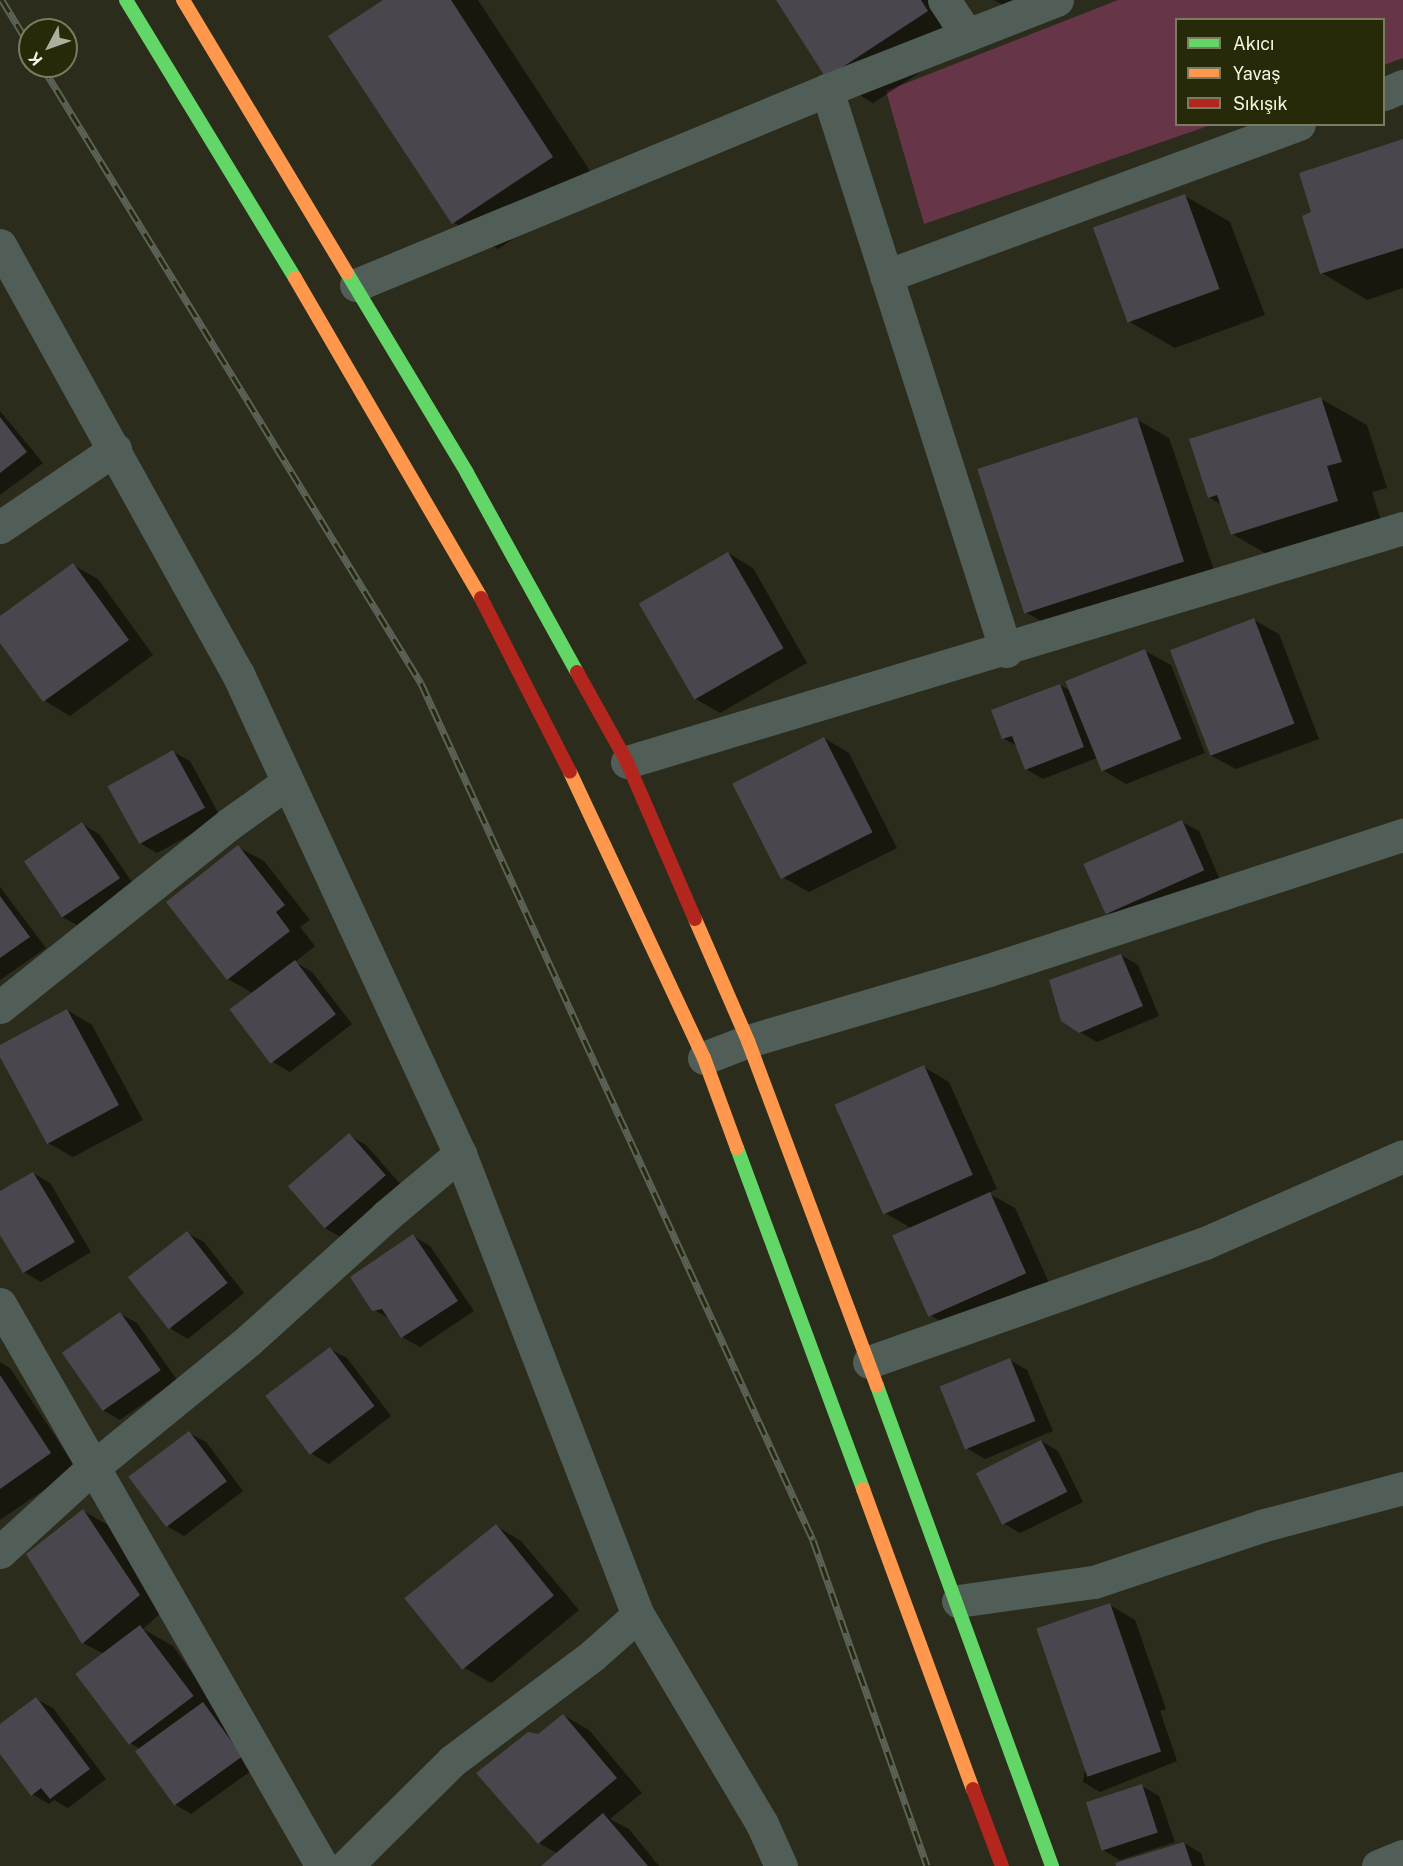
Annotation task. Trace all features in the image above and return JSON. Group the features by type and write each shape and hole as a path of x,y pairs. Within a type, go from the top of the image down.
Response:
{"street":[{"path":"126,0 284,259 480,596 579,790 704,1058 1002,1866"},
{"path":"183,0 467,473 627,762 748,1041 958,1601 1052,1866"},
{"path":"944,0 967,35"},
{"path":"356,285 827,90 1057,0"},
{"path":"1385,93 1403,86"},
{"path":"827,90 1006,651"},
{"path":"886,276 1294,126"},
{"path":"0,245 238,674 460,1154 638,1616 762,1824 781,1866"},
{"path":"0,527 115,449"},
{"path":"627,762 1006,651 1403,528"},
{"path":"0,1007 229,824 288,782"},
{"path":"704,1058 748,1041 989,970 1403,835"},
{"path":"0,1552 92,1469 249,1340 386,1216 460,1154"},
{"path":"869,1362 1205,1243 1403,1156"},
{"path":"0,1304 92,1469 194,1637 322,1866"},
{"path":"958,1601 1094,1582 1261,1526 1403,1488"},
{"path":"345,1866 452,1761 593,1655 638,1616"},
{"path":"1378,1866 1403,1856"}],"shaded area":[{"path":"1118,0 1403,0 1403,58 1385,65 1385,18 1175,18 1175,126 1208,126 924,224 886,91"}],"building":[{"path":"383,0 451,0 553,157 452,224 328,36"},
{"path":"776,0 921,0 928,11 826,78"},
{"path":"1403,139 1403,248 1320,274 1302,216 1311,212 1299,173"},
{"path":"1185,194 1220,289 1127,322 1093,228"},
{"path":"1321,397 1342,462 1327,466 1338,501 1231,535 1217,495 1208,498 1189,439"},
{"path":"0,417 27,452 0,473"},
{"path":"1137,417 1184,562 1024,613 977,469"},
{"path":"728,552 784,648 694,700 639,604"},
{"path":"73,563 129,640 43,702 0,643 0,616"},
{"path":"1254,618 1294,723 1210,756 1170,650"},
{"path":"1145,649 1181,739 1102,771 1065,681"},
{"path":"1060,684 1084,747 1025,770 1012,736 1002,739 991,710"},
{"path":"824,737 873,832 781,879 732,784"},
{"path":"173,750 205,808 139,844 107,786"},
{"path":"1182,820 1204,870 1106,914 1083,864"},
{"path":"82,822 120,878 62,918 24,861"},
{"path":"238,845 285,905 276,912 290,931 227,980 166,902"},
{"path":"0,896 30,937 0,958"},
{"path":"1121,954 1143,1006 1079,1033 1061,1021 1049,980"},
{"path":"295,960 336,1014 270,1064 230,1009"},
{"path":"67,1009 119,1105 47,1144 0,1057 0,1045"},
{"path":"924,1065 973,1175 883,1214 834,1105"},
{"path":"349,1133 386,1175 325,1228 288,1186"},
{"path":"33,1172 75,1242 23,1273 0,1235 0,1191"},
{"path":"990,1192 1026,1273 928,1317 892,1236"},
{"path":"187,1231 228,1283 169,1329 128,1277"},
{"path":"413,1234 458,1301 401,1338 382,1309 372,1311 350,1277"},
{"path":"120,1312 161,1370 103,1411 62,1353"},
{"path":"330,1347 375,1406 310,1455 265,1396"},
{"path":"1010,1358 1035,1421 965,1450 940,1386"},
{"path":"0,1375 51,1453 0,1489"},
{"path":"189,1431 227,1481 166,1527 128,1477"},
{"path":"1041,1440 1067,1492 1002,1525 976,1473"},
{"path":"83,1509 140,1595 82,1644 26,1554"},
{"path":"496,1524 554,1595 462,1670 404,1598"},
{"path":"1110,1603 1161,1751 1087,1777 1036,1628"},
{"path":"140,1625 194,1696 129,1745 75,1674"},
{"path":"36,1697 90,1769 50,1799 41,1788 31,1796 0,1754 0,1724"},
{"path":"203,1702 242,1756 174,1806 135,1751"},
{"path":"563,1714 617,1778 538,1844 476,1773 528,1732 538,1734"},
{"path":"1142,1784 1158,1833 1102,1851 1086,1802"},
{"path":"603,1813 648,1866 541,1866"},
{"path":"1184,1842 1192,1866 1116,1866 1115,1863"}],"railway":[{"path":"2,0 18,26"},
{"path":"49,78 421,683 813,1540 927,1866"}],"traffic: fast":[{"path":"126,0 295,278"},
{"path":"347,273 467,473 577,672"},
{"path":"737,1148 863,1489"},
{"path":"877,1386 1052,1866"}],"traffic: slow":[{"path":"183,0 347,273"},
{"path":"295,278 481,598"},
{"path":"570,772 704,1058 737,1148"},
{"path":"695,919 748,1041 877,1386"},
{"path":"863,1489 973,1789"}],"traffic: jam":[{"path":"481,598 570,772"},
{"path":"577,672 627,762 695,919"},
{"path":"973,1789 1002,1866"}]}
